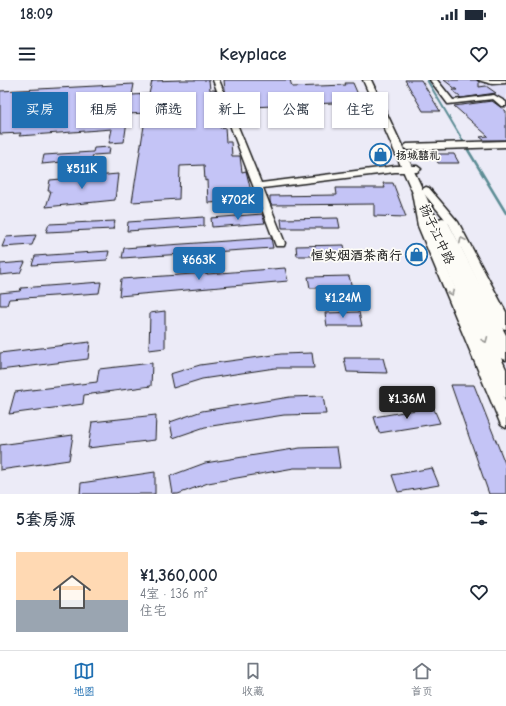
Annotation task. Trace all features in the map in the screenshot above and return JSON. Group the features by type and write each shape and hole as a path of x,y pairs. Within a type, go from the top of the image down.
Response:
{"main road":[{"name":"扬子江中路","path":"367,80 412,169 506,389"},
{"name":"扬子江中路","path":"376,80 407,147 412,169"},
{"name":"扬子江中路","path":"421,190 473,282 506,352"}],"street":[{"path":"216,80 280,243"},
{"path":"433,80 451,102 494,97 505,105"},
{"path":"481,80 492,82 506,81"},
{"path":"407,147 506,144"},
{"path":"258,186 412,169"},
{"path":"421,190 453,222 506,324"},
{"path":"421,190 423,226 506,420"}],"shaded area":[{"path":"435,80 506,80 506,101 504,102 495,95 452,100"}],"building":[{"path":"209,80 210,90 215,90 216,92 204,92 204,128 225,128 226,142 231,142 232,156 240,156 242,172 246,171 251,191 253,191 254,200 208,203 207,180 205,181 204,165 180,166 179,199 132,202 144,128 196,128 196,92 149,92 152,81"},
{"path":"224,80 290,80 292,87 346,85 345,83 353,83 357,92 332,92 332,103 324,103 324,92 268,92 268,106 260,107 260,92 226,92"},
{"path":"405,80 421,80 440,111 423,111"},
{"path":"444,80 477,80 479,82 479,87 486,86 496,93 461,98 452,90 457,90"},
{"path":"134,84 132,95 132,92 76,92 76,128 126,128 124,142 109,143 112,129 19,136 21,133 0,134 0,91"},
{"path":"132,95 140,95 140,113 132,114"},
{"path":"492,101 506,111 506,140 484,140 480,137 488,136 454,106"},
{"path":"110,147 109,154 93,155 92,159 42,164 44,155 93,152 94,148"},
{"path":"434,154 454,154 459,163 438,163"},
{"path":"118,174 115,200 46,207 51,191 48,191 50,180"},
{"path":"383,183 393,183 406,217 374,216 374,204 271,205 270,201 270,196 337,195 336,188 385,188"},
{"path":"262,214 265,223 212,227 211,218"},
{"path":"204,217 204,226 127,231 128,222"},
{"path":"338,218 340,228 282,228 281,219"},
{"path":"115,221 113,229 46,232 49,224"},
{"path":"36,235 32,245 2,247 6,237"},
{"path":"271,238 273,248 122,258 124,248"},
{"path":"344,245 346,256 297,256 296,246"},
{"path":"109,251 107,260 32,265 35,256"},
{"path":"25,262 20,273 0,275 0,264"},
{"path":"285,268 288,281 119,296 121,279"},
{"path":"349,276 352,288 310,288 308,277"},
{"path":"101,282 99,293 9,299 7,305 0,305 0,293 20,291 21,288"},
{"path":"165,311 165,348 149,350 150,313"},
{"path":"359,312 362,326 327,326 325,313"},
{"path":"90,342 88,359 0,370 0,353"},
{"path":"312,353 314,368 275,368 202,379 173,388 170,374 200,365 281,354"},
{"path":"344,358 383,358 387,373 347,372"},
{"path":"152,363 151,386 84,395 83,404 9,414 15,392 97,382 99,369"},
{"path":"451,385 474,385 506,466 506,494 489,494"},
{"path":"323,396 326,414 284,415 205,427 173,438 170,422 202,411 290,397"},
{"path":"433,407 440,423 379,433 374,417"},
{"path":"156,415 155,440 88,448 92,422"},
{"path":"73,435 69,460 0,470 0,445"},
{"path":"337,447 340,468 294,468 208,483 178,494 173,494 170,476 205,463 300,448"},
{"path":"432,468 439,485 398,492 392,475"},
{"path":"155,472 155,494 80,494 81,483"}],"waterway":[{"path":"427,80 469,151"},
{"path":"468,150 506,213"}],"place":[{"name":"扬城囍礼","path":"381,155"},
{"name":"恒实烟酒茶商行","path":"417,255"}]}
